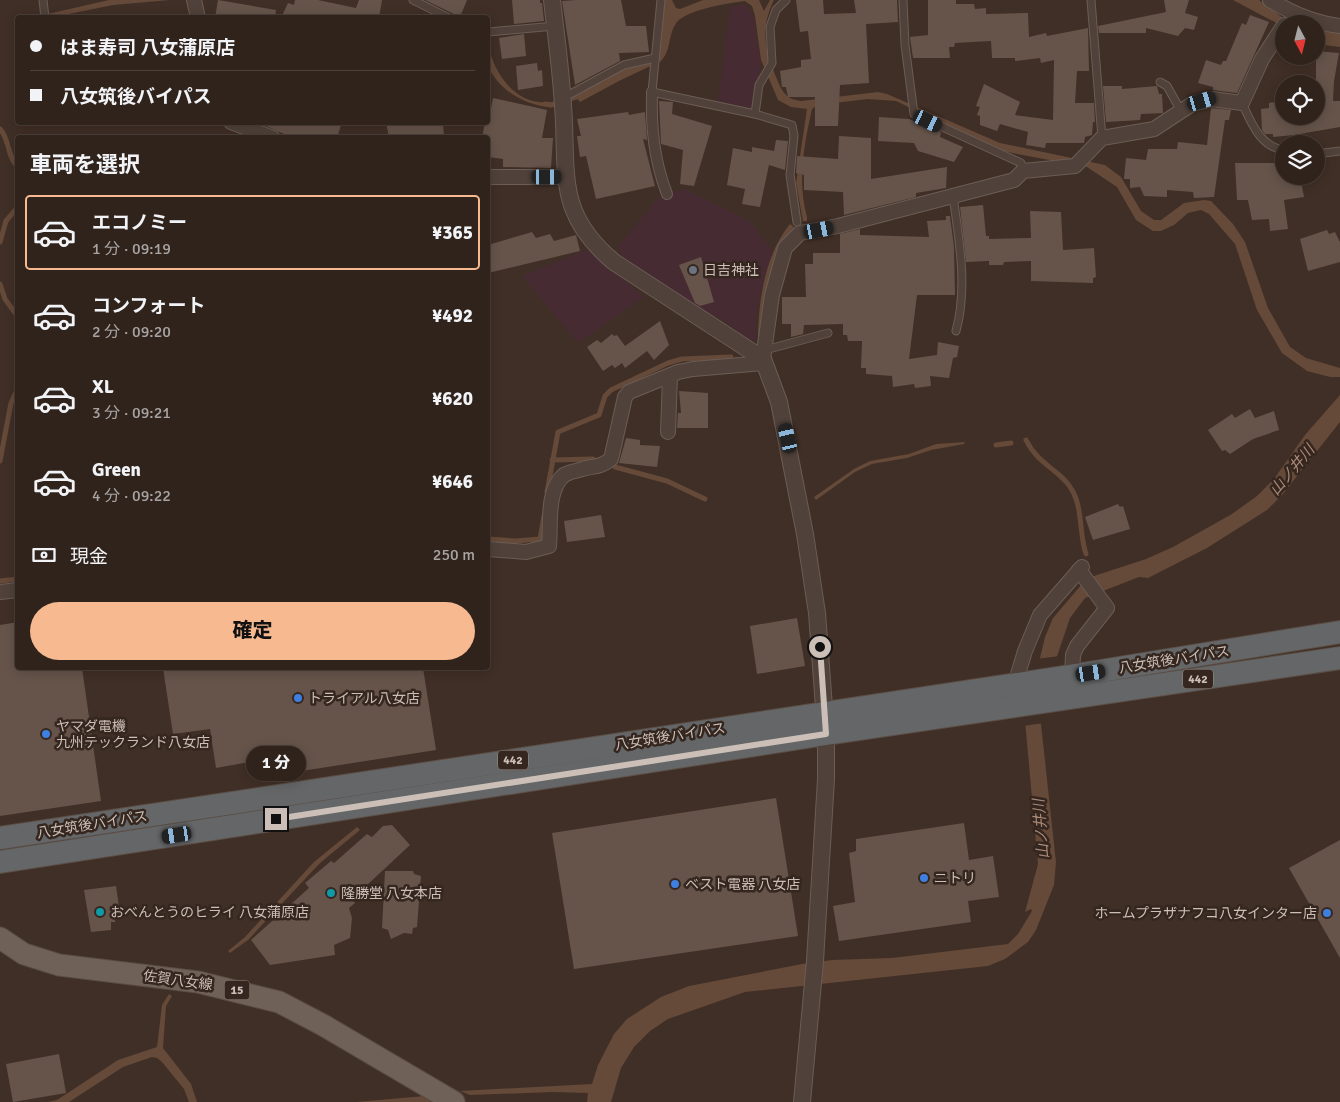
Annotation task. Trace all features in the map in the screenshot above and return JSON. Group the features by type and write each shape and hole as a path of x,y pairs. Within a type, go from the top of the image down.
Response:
{"highway":[{"name":"八女筑後バイパス","path":"0,862 1020,690 1068,676 1340,632"},
{"name":"八女筑後バイパス","path":"1020,690 1056,700 1340,658"},
{"name":"八女筑後バイパス","path":"0,838 826,723"}],"main road":[{"name":"佐賀八女線","path":"0,938 24,954 59,965 198,982 279,1002 454,1102"}],"street":[{"path":"194,0 197,15"},
{"path":"552,0 563,102 567,177 572,207 598,249 614,262 764,357"},
{"path":"1270,0 1280,15"},
{"path":"1325,25 1340,26"},
{"path":"802,1102 812,989 826,780 826,723 817,613 805,534 788,438 772,378 764,357 772,295 786,248 799,228 838,226 1014,180 1023,171 1079,162 1102,138 1154,128 1192,104 1212,98 1242,103 1262,59 1275,38"},
{"path":"652,92 651,125 656,159 667,194"},
{"path":"239,125 265,135"},
{"path":"490,177 567,177"},
{"path":"490,550 526,552 549,546 553,495 557,484 565,475 582,469 600,467 611,459 625,396 629,392 693,369 764,357"},
{"path":"668,432 670,376"},
{"path":"1020,690 1025,650 1040,615 1081,570 1107,608 1077,646 1068,676"},
{"path":"0,592 15,590"}],"lane":[{"path":"43,0 45,15"},
{"path":"413,0 443,15"},
{"path":"660,0 652,92 755,114 792,125 794,136 790,175 799,228"},
{"path":"755,114 759,85 772,62 770,27 776,10 786,0"},
{"path":"903,0 905,45 914,112 955,134 1021,163 1023,171"},
{"path":"1091,0 1102,138"},
{"path":"490,32 555,26"},
{"path":"563,102 624,65 655,61"},
{"path":"1160,82 1168,86 1181,111"},
{"path":"1242,103 1254,127 1264,141 1275,148"},
{"path":"1325,153 1340,151"},
{"path":"952,196 960,262 959,320 956,331"},
{"path":"764,357 828,334"}],"shaded area":[{"path":"746,4 754,17 761,68 753,109 718,101 730,7"},
{"path":"684,189 749,221 773,251 758,306 756,340 751,342 720,318 696,309 621,255 618,246 658,198"},
{"path":"587,249 644,297 578,343 522,276"}],"water":[{"path":"109,0 170,0 113,5 64,15 43,15"},
{"path":"665,0 672,0 676,8 680,9 703,0 759,0 764,11 770,0 774,0 767,19 766,45 774,72 783,92 795,100 801,101 878,92 887,94 1000,143 1105,165 1121,177 1141,211 1154,220 1161,220 1184,203 1204,200 1211,201 1233,224 1245,242 1268,308 1290,347 1306,358 1340,368 1340,377 1330,377 1307,371 1282,353 1257,310 1235,244 1209,214 1201,210 1188,213 1174,225 1161,231 1153,231 1136,220 1117,187 1087,167 1002,151 896,101 868,99 817,105 812,109 803,163 802,190 807,221 803,221 796,183 807,109 791,107 778,100 761,60 752,6 745,1 707,8 687,15 675,25 668,48 661,61 580,102 575,96 625,67 658,58"},
{"path":"1233,0 1259,0 1279,15 1275,15 1275,22"},
{"path":"1325,30 1340,33 1340,47 1325,45"},
{"path":"490,53 500,75 516,93 538,102 551,102 551,107 532,104 514,95 498,82 490,70"},
{"path":"790,224 794,227 778,252 773,266 763,311 760,340 758,340 759,310 769,264 774,249"},
{"name":"山ノ井川","path":"1340,395 1340,422 1282,495 1267,510 1207,548 1148,578 1139,577 1085,598 1070,618 1045,692 1041,724 1056,862 1054,885 1036,930 1028,942 1005,959 988,966 745,992 668,1019 650,1031 634,1047 621,1068 611,1102 587,1102 588,1093 553,1092 470,1095 460,1091 592,1084 598,1065 614,1034 627,1019 661,997 689,986 832,960 892,958 1008,944 1018,934 1032,911 1031,909 1025,912 1038,864 1025,721 1045,637 1053,618 1082,584 1094,576 1146,559 1173,547 1232,514 1257,496 1274,479 1305,435"},
{"path":"965,442 964,444 931,450 907,458 872,464 855,472 816,500 814,497 854,469 870,461 909,454 936,444"},
{"path":"357,827 360,830 320,863 248,940 230,953 228,951 245,937 314,862"},
{"path":"169,994 172,996 166,1006 163,1048 191,1084 197,1102 189,1102 184,1089 162,1062 152,1057 123,1067 69,1102 48,1102 57,1100 118,1060 157,1047 162,1005"},
{"path":"425,1096 431,1102 356,1102"}],"pier":[{"path":"1060,656 1047,693 1044,723 1023,726 1036,659"}],"building":[{"path":"218,0 276,10 275,15 216,15"},
{"path":"295,0 318,0 356,8 359,0 382,0 380,15 282,15 288,3 294,5"},
{"path":"425,0 467,0 461,15 456,15"},
{"path":"512,0 540,0 544,21 514,24"},
{"path":"621,0 626,26 646,26 649,52 619,53 620,61 575,85 562,1"},
{"path":"796,0 823,0 824,14 856,13 854,0 897,0 898,22 866,24 869,83 840,85 838,126 815,126 815,97 788,97 786,87 782,87 780,71 801,67 801,60 811,59 808,31 800,32"},
{"path":"928,0 956,0 956,4 974,4 975,9 986,8 986,14 1028,13 1029,37 1046,33 1047,36 1088,28 1089,71 1077,71 1075,103 1094,103 1095,122 1093,122 1092,135 1085,137 1084,143 1046,143 1045,148 1026,145 1028,132 1000,124 997,131 980,125 980,116 977,115 980,107 976,106 984,84 1020,102 1015,115 1053,120 1054,60 1041,63 1040,58 1015,61 1015,58 992,58 991,41 955,43 954,47 949,47 950,58 913,58 910,37 928,35"},
{"path":"1164,0 1189,0 1185,13 1198,17 1194,30 1185,28 1178,36 1146,28 1146,33 1099,33 1098,26 1166,12"},
{"path":"1250,15 1269,22 1237,93 1213,90 1213,87 1198,83 1206,60 1221,65 1223,61 1226,61 1242,23 1246,25"},
{"path":"524,34 526,56 502,59 499,38"},
{"path":"1325,52 1339,53 1333,101 1340,101 1340,127 1294,135 1275,135 1273,137 1273,134 1265,134 1262,130 1261,109 1269,108 1269,103 1275,102 1275,125 1325,125 1325,75 1316,75 1316,65 1325,65"},
{"path":"537,63 538,71 542,70 543,86 518,90 516,66"},
{"path":"1103,86 1122,86 1122,89 1157,86 1159,94 1162,94 1163,113 1141,114 1140,120 1106,122"},
{"path":"493,98 547,110 542,138 553,138 551,168 503,167 503,159 490,157 490,135 483,135 484,125 490,125"},
{"path":"659,101 673,102 672,114 712,126 694,186 680,184 683,150 661,144"},
{"path":"1211,108 1231,110 1229,120 1225,120 1214,197 1194,198 1193,192 1167,190 1167,197 1144,196 1140,187 1130,188 1130,179 1124,179 1126,158 1146,160 1148,149 1177,149 1178,142 1207,145"},
{"path":"628,112 629,115 645,112 647,140 643,139 655,186 596,199 586,156 580,157 577,136 581,136 577,119"},
{"path":"879,117 909,119 941,132 940,137 963,147 954,162 918,151 914,143 878,141"},
{"path":"264,125 341,125 338,135 286,135"},
{"path":"387,125 443,125 444,135 388,135"},
{"path":"839,136 871,138 871,179 947,167 946,188 916,193 916,197 844,215 843,192 804,190 804,175 796,173 797,156 838,159"},
{"path":"776,140 788,141 785,170 769,165 760,207 742,204 745,189 727,185 733,148 752,152 752,147 774,151"},
{"path":"1235,163 1275,163 1275,185 1302,185 1304,197 1284,200 1288,229 1270,231 1269,219 1252,220 1248,200 1237,200"},
{"path":"983,205 986,236 989,236 989,239 1031,238 1030,211 1061,212 1063,250 1094,248 1096,277 1093,278 1093,283 1031,281 1031,261 1004,262 1003,265 989,265 989,261 966,262 960,207"},
{"path":"946,216 950,216 954,247 955,295 917,295 909,359 937,355 938,342 959,346 957,357 953,358 949,378 930,376 931,386 915,388 914,384 893,387 892,376 866,374 866,368 861,368 862,341 848,341 847,335 843,335 843,324 804,325 803,334 791,337 791,324 782,324 782,297 806,297 805,264 813,264 813,253 840,253 840,234 860,229 860,235 929,237 927,221 946,220"},
{"path":"1327,230 1329,234 1335,232 1340,242 1340,262 1308,271 1300,239"},
{"path":"532,232 536,238 550,234 554,241 576,235 580,251 490,273 490,244"},
{"path":"701,257 714,302 700,306 695,303 679,265"},
{"path":"660,321 669,345 654,360 647,351 625,368 622,363 615,368 612,365 603,371 587,347 597,340 601,343 612,334 614,336 617,335 625,346"},
{"path":"679,391 708,393 708,428 677,428 678,413 681,413"},
{"path":"1250,409 1255,418 1274,411 1279,430 1253,439 1230,454 1225,450 1222,451 1208,430 1232,414 1235,418"},
{"path":"626,438 640,440 640,445 660,446 657,467 619,463"},
{"path":"1118,504 1120,507 1123,506 1130,529 1093,540 1085,517"},
{"path":"601,515 605,537 567,542 564,521"},
{"path":"797,618 805,666 757,674 750,626"},
{"name":"ヤマダ電機 九州テックランド八女店","path":"15,622 15,670 82,670 101,801 0,816 0,625"},
{"name":"トライアル八女店","path":"163,670 423,670 436,750 257,778 255,761 216,768 210,729 173,734"},
{"name":"ベスト電器 八女店","path":"776,798 798,936 574,969 552,833"},
{"name":"ニトリ","path":"964,823 969,860 993,856 999,897 968,901 971,922 839,941 833,906 855,902 849,853 856,851 856,839"},
{"name":"隆勝堂 八女本店","path":"392,825 410,845 352,899 355,903 349,908 352,918 350,938 334,945 335,955 270,965 251,940 309,888 305,883 331,861 334,863 367,834 372,837 383,826"},
{"name":"ホームプラザナフコ八女インター店","path":"1340,840 1340,958 1289,868"},
{"path":"385,871 413,871 414,874 421,876 417,927 413,928 412,934 404,933 391,939 388,930 382,928"},
{"name":"おべんとうのヒライ 八女蒲原店","path":"116,886 119,907 114,907 115,922 111,922 111,930 91,932 84,890"},
{"path":"59,1054 66,1093 13,1102 6,1064"}],"waterway":[{"path":"545,104 551,105 582,95"},
{"path":"0,129 15,164"},
{"path":"0,242 6,221 15,210"},
{"path":"0,284 5,299 15,313"},
{"path":"547,492 558,432 599,415 605,396 611,390 668,363 682,359 731,357"},
{"path":"0,461 11,403 15,394"},
{"path":"1026,440 1037,456 1062,477 1072,490 1078,505 1086,554"},
{"path":"996,445 1011,443"},
{"path":"552,460 593,459"},
{"path":"615,467 667,481 705,499"},
{"path":"490,539 515,541 540,539 544,516"},
{"path":"0,581 15,579"}],"place":[{"name":"日吉神社","path":"693,270"},
{"name":"トライアル八女店","path":"298,698"},
{"name":"ヤマダ電機 九州テックランド八女店","path":"46,734"},
{"name":"ニトリ","path":"924,878"},
{"name":"ベスト電器 八女店","path":"675,884"},
{"name":"隆勝堂 八女本店","path":"331,893"},
{"name":"おべんとうのヒライ 八女蒲原店","path":"100,912"},
{"name":"ホームプラザナフコ八女インター店","path":"1327,913"}],"route":[{"path":"276,819 826,734 820,647"}]}
